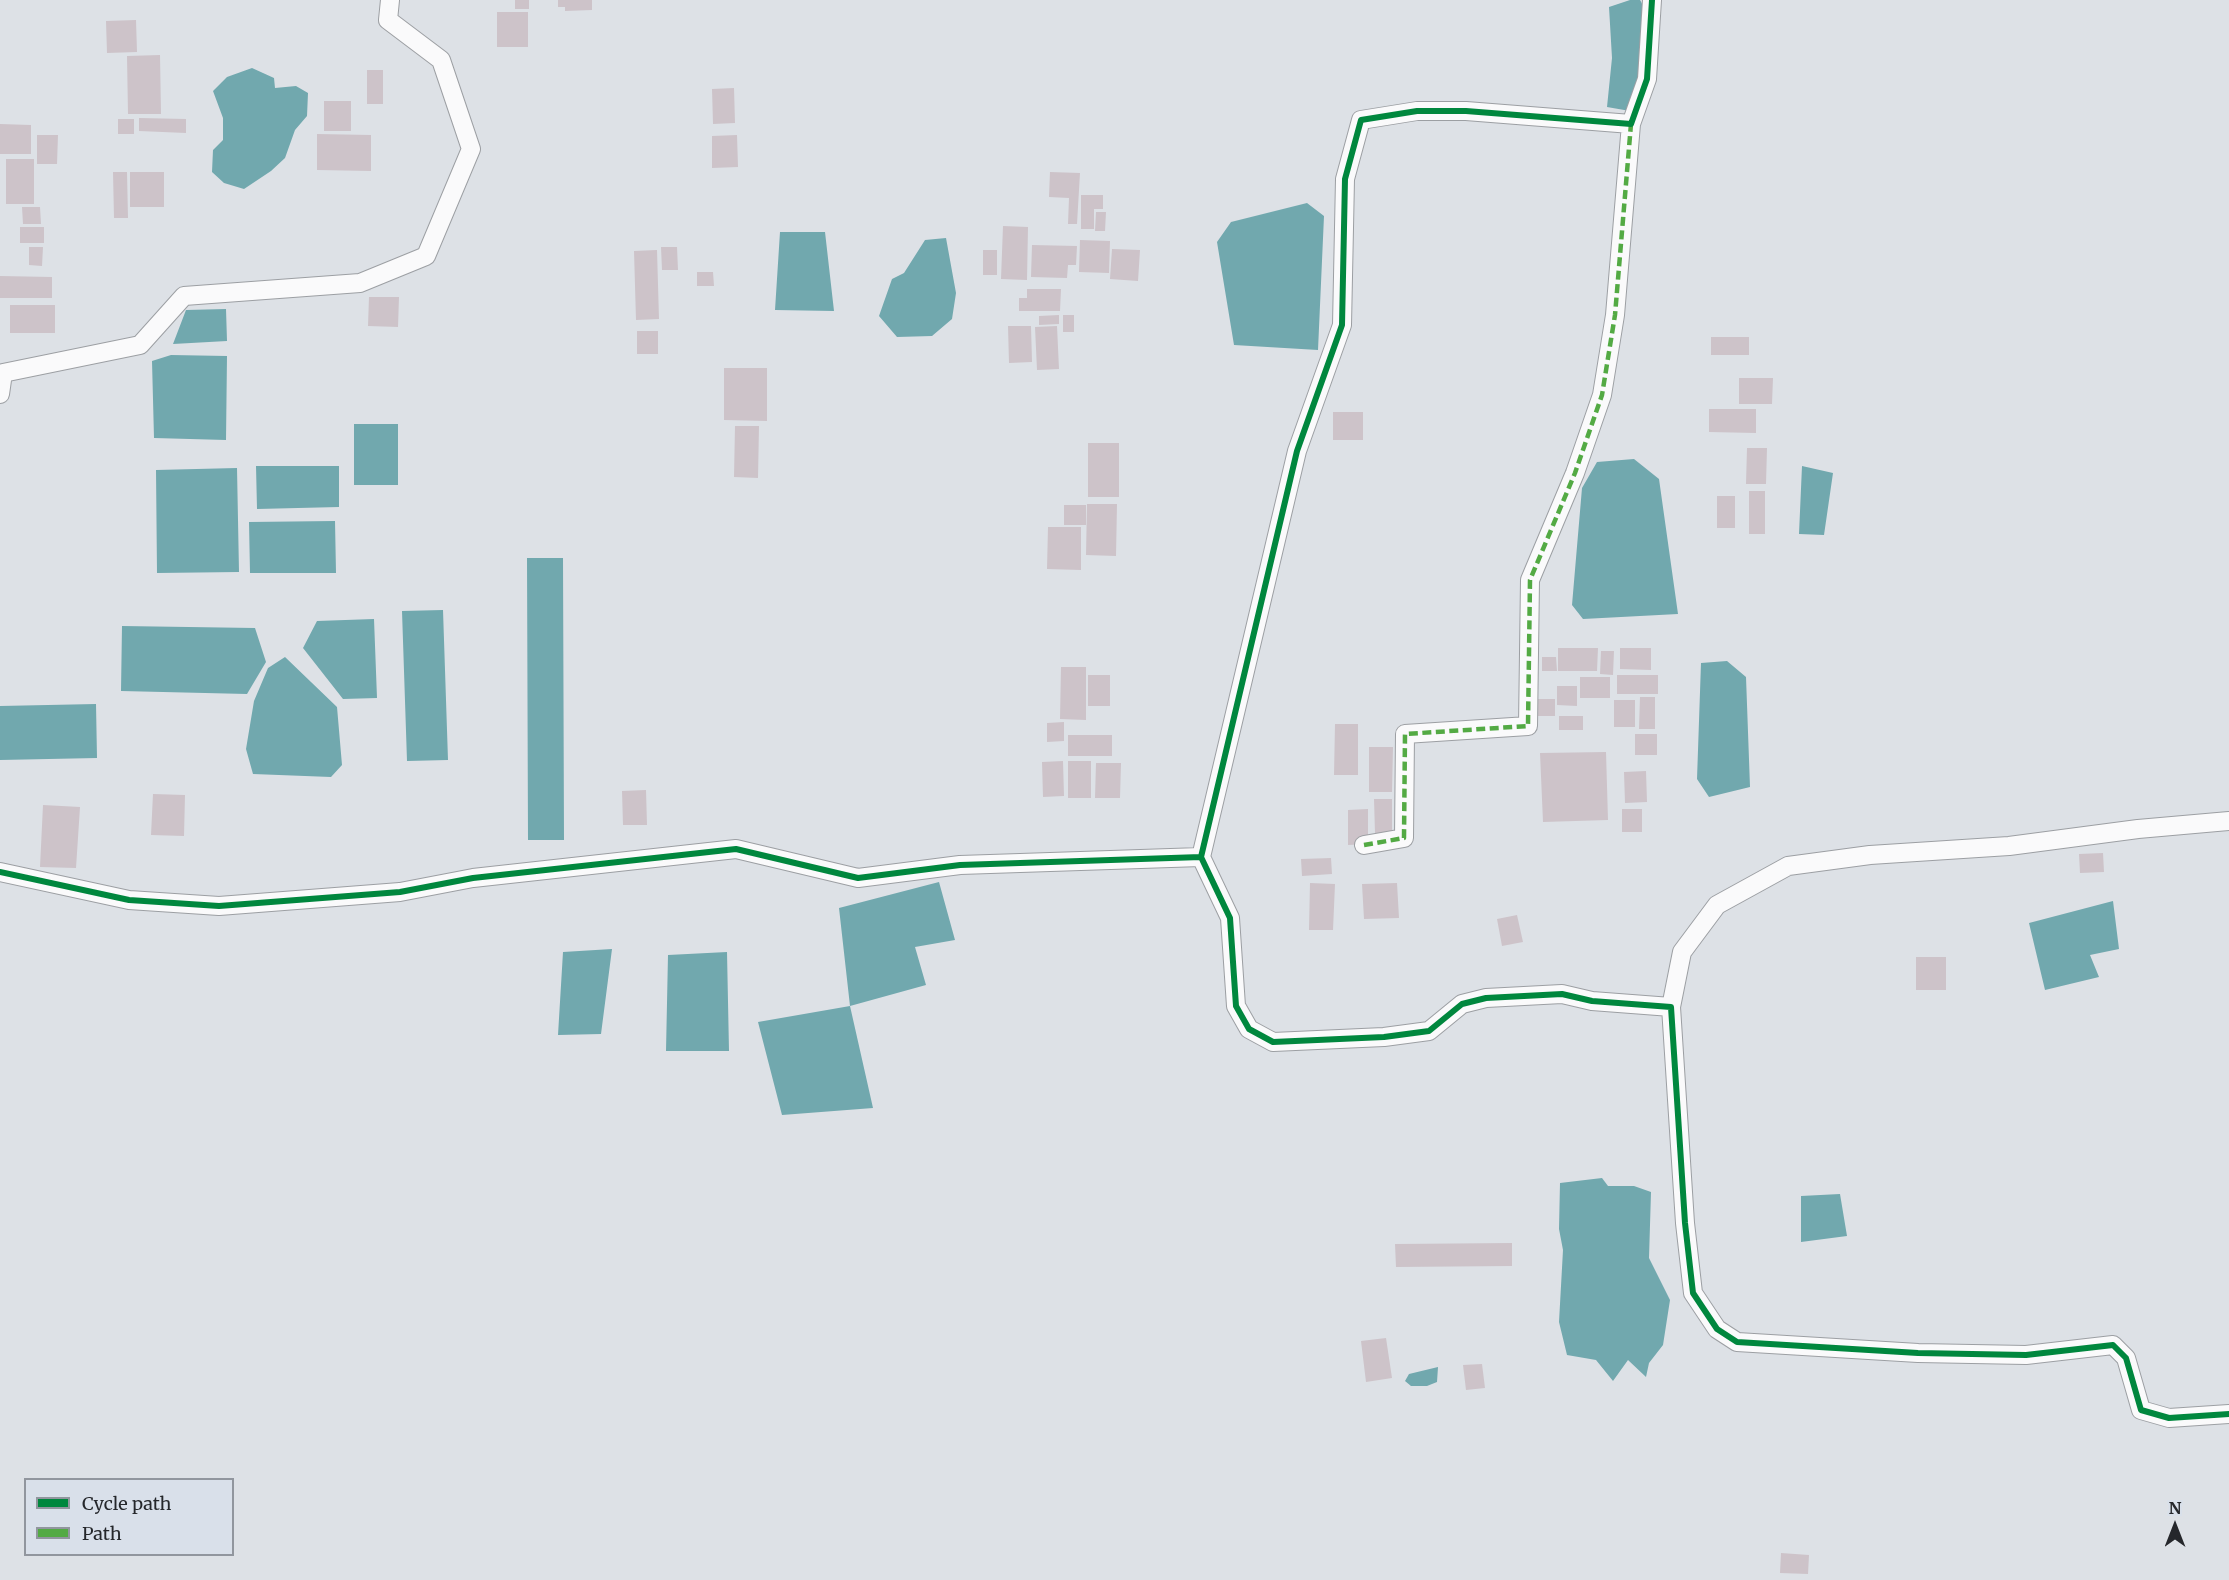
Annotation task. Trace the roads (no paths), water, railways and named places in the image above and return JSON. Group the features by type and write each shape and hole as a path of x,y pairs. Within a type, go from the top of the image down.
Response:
{"street":[{"path":"0,394 3,373 140,345 184,296 360,283 426,256 471,149 441,60 388,20 390,0"},
{"path":"1364,845 1404,838 1405,734 1528,726 1530,580 1575,473 1602,395 1615,315 1631,124 1647,79 1652,0"},
{"path":"1631,124 1456,111 1417,111 1361,120 1345,179 1342,325 1297,451 1201,857 1230,918 1236,1006 1249,1029 1273,1042 1384,1038 1429,1031 1462,1004 1486,998 1562,994 1592,1001 1671,1007"},
{"path":"2229,821 2138,829 2008,846 1870,855 1788,866 1717,905 1682,952 1671,1007 1685,1223 1693,1293 1717,1329 1737,1342 1918,1353 2026,1355 2113,1345 2126,1358 2141,1410 2169,1418 2229,1414"},
{"path":"0,872 129,900 219,906 400,892 472,878 736,849 858,878 960,865 1201,857"}],"water":[{"path":"1630,0 1640,0 1644,10 1645,38 1630,111 1607,107 1612,58 1609,7"},
{"path":"252,68 274,78 275,88 296,86 308,93 307,116 295,130 285,158 271,171 244,189 224,183 212,172 213,150 223,140 223,118 213,91 227,77"},
{"path":"1307,203 1324,216 1318,350 1234,345 1217,242 1231,222"},
{"path":"780,232 825,232 834,311 775,310"},
{"path":"946,238 956,293 952,319 932,336 897,337 879,316 892,279 904,273 925,240"},
{"path":"226,309 227,341 173,344 186,310"},
{"path":"171,355 227,356 226,440 154,438 152,361"},
{"path":"354,424 398,424 398,485 354,485"},
{"path":"1634,459 1659,479 1678,614 1583,619 1572,605 1582,488 1597,462"},
{"path":"256,466 339,466 339,507 257,509"},
{"path":"1802,466 1833,473 1824,535 1799,534"},
{"path":"237,468 239,572 157,573 156,470"},
{"path":"335,521 336,573 250,573 249,522"},
{"path":"527,558 563,558 564,840 528,840"},
{"path":"443,610 448,760 407,761 402,611"},
{"path":"374,619 377,698 343,699 303,648 317,621"},
{"path":"122,626 255,628 266,662 247,694 121,691"},
{"path":"285,657 337,707 342,765 331,777 253,774 246,749 254,701 268,668"},
{"path":"1727,661 1746,677 1750,787 1709,797 1697,779 1701,663"},
{"path":"96,704 97,758 0,760 0,706"},
{"path":"939,882 955,940 915,947 926,985 850,1006 839,908"},
{"path":"2113,901 2119,949 2090,955 2099,977 2045,990 2029,923"},
{"path":"612,949 601,1034 558,1035 563,952"},
{"path":"727,952 729,1051 666,1051 668,955"},
{"path":"850,1006 873,1108 782,1115 758,1022"},
{"path":"1602,1178 1608,1186 1634,1186 1651,1192 1649,1258 1670,1300 1663,1345 1649,1363 1646,1377 1628,1360 1613,1381 1596,1360 1567,1355 1559,1322 1563,1250 1559,1229 1560,1183"},
{"path":"1840,1194 1847,1236 1801,1242 1801,1196"},
{"path":"1438,1367 1437,1382 1427,1386 1411,1386 1405,1381 1409,1374"}]}
